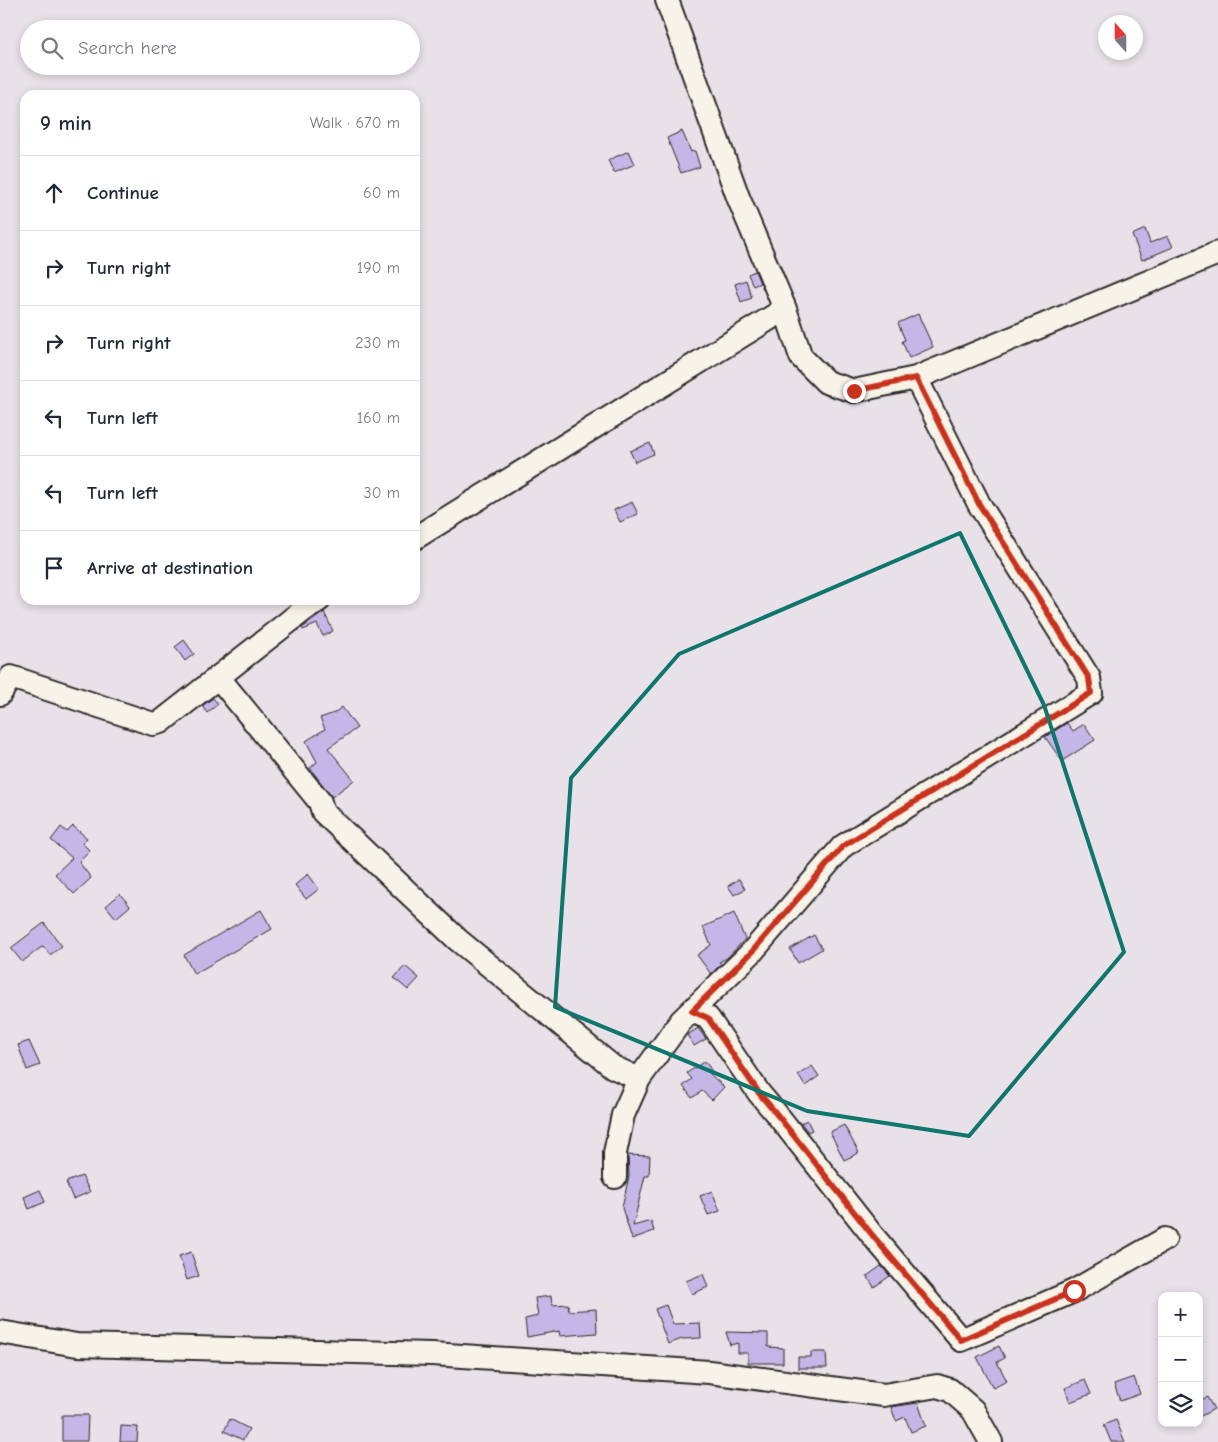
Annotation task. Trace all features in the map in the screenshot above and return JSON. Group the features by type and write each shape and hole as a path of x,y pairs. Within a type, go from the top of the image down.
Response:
{"street":[{"path":"667,0 738,197 785,309 801,357 826,382 854,391 916,378 1218,253"},
{"path":"420,535 785,309"},
{"path":"615,1177 615,1153 623,1115 639,1079 680,1021 751,953 843,846 1091,693 1089,678 979,504 916,378"},
{"path":"0,694 10,677 153,724 161,722 311,605"},
{"path":"218,678 320,802 323,812 337,826 458,940 613,1067 639,1079"},
{"path":"692,1011 708,1018 759,1093 873,1236 961,1340 1074,1291 1165,1239"},
{"path":"0,1332 77,1345 432,1354 709,1372 884,1395 938,1386 950,1390 973,1410 991,1442"}],"highlighted area":[{"path":"960,533 1044,705 1124,952 969,1136 807,1111 555,1007 571,778 679,654"}],"building":[{"path":"682,131 691,152 695,151 700,167 681,173 667,138"},
{"path":"629,151 635,164 614,173 608,160"},
{"path":"1145,229 1150,243 1168,236 1173,247 1142,260 1132,235"},
{"path":"755,271 760,283 753,286 748,274"},
{"path":"746,280 752,298 741,302 735,284"},
{"path":"918,314 933,347 909,358 902,341 905,340 898,323"},
{"path":"650,443 654,454 635,462 630,451"},
{"path":"632,502 638,514 620,522 614,510"},
{"path":"324,612 333,631 323,636 317,624 303,630 302,628"},
{"path":"184,640 194,654 185,661 175,647"},
{"path":"213,698 218,704 207,713 202,706"},
{"path":"342,707 357,728 328,748 354,780 332,797 310,768 317,762 306,741 325,729 320,718 334,713"},
{"path":"1067,723 1073,731 1084,724 1095,740 1062,761 1045,737"},
{"path":"73,826 87,838 82,843 90,851 79,862 91,878 74,894 55,874 72,858 51,840 61,827 67,832"},
{"path":"308,874 319,889 306,899 295,885"},
{"path":"739,879 745,889 734,895 728,886"},
{"path":"120,894 130,906 116,918 106,906"},
{"path":"261,910 272,929 194,974 184,955"},
{"path":"734,913 745,939 727,958 719,962 721,964 711,974 697,955 711,945 703,927"},
{"path":"44,923 62,946 50,955 43,946 22,962 11,948"},
{"path":"814,935 822,949 798,963 790,949"},
{"path":"405,966 419,978 408,990 394,978"},
{"path":"698,1028 706,1039 694,1046 687,1035"},
{"path":"29,1041 40,1065 27,1070 18,1045"},
{"path":"705,1061 713,1073 710,1074 724,1087 712,1100 702,1091 692,1098 683,1086 692,1079 687,1073"},
{"path":"812,1066 819,1076 805,1086 798,1075"},
{"path":"807,1120 812,1130 808,1132 801,1123"},
{"path":"844,1125 859,1153 844,1160 830,1132"},
{"path":"628,1155 650,1156 649,1176 645,1176 633,1226 651,1221 654,1231 632,1239 622,1208 629,1176"},
{"path":"82,1176 90,1192 73,1199 66,1182"},
{"path":"40,1190 45,1202 29,1209 24,1197"},
{"path":"712,1191 720,1211 708,1215 700,1196"},
{"path":"191,1252 199,1276 187,1280 179,1256"},
{"path":"881,1266 890,1276 874,1287 867,1276"},
{"path":"703,1274 708,1287 692,1294 686,1281"},
{"path":"551,1296 552,1305 568,1304 569,1311 596,1309 597,1333 560,1336 559,1331 527,1337 525,1319 538,1316 535,1298"},
{"path":"666,1305 673,1324 700,1323 701,1338 682,1339 668,1344 655,1309"},
{"path":"726,1332 768,1333 768,1347 783,1348 783,1363 748,1363 748,1353 738,1353 738,1343 730,1345"},
{"path":"999,1346 1005,1358 997,1362 1007,1381 993,1388 977,1357"},
{"path":"811,1352 826,1352 827,1368 798,1368 798,1357 811,1357"},
{"path":"1134,1377 1140,1394 1120,1401 1114,1384"},
{"path":"1085,1380 1091,1394 1070,1402 1065,1388"},
{"path":"1207,1397 1214,1409 1203,1415 1203,1399"},
{"path":"918,1403 926,1426 911,1432 905,1417 896,1421 891,1407"},
{"path":"62,1415 88,1415 87,1441 62,1441"},
{"path":"230,1419 249,1429 243,1440 224,1431"},
{"path":"1116,1420 1125,1442 1111,1442 1104,1425"},
{"path":"121,1426 138,1427 137,1442 120,1442"}],"route":[{"path":"854,391 916,378 979,504 1089,678 1091,693 843,846 751,953 692,1011 708,1018 759,1093 873,1236 961,1340 1074,1291"}]}
